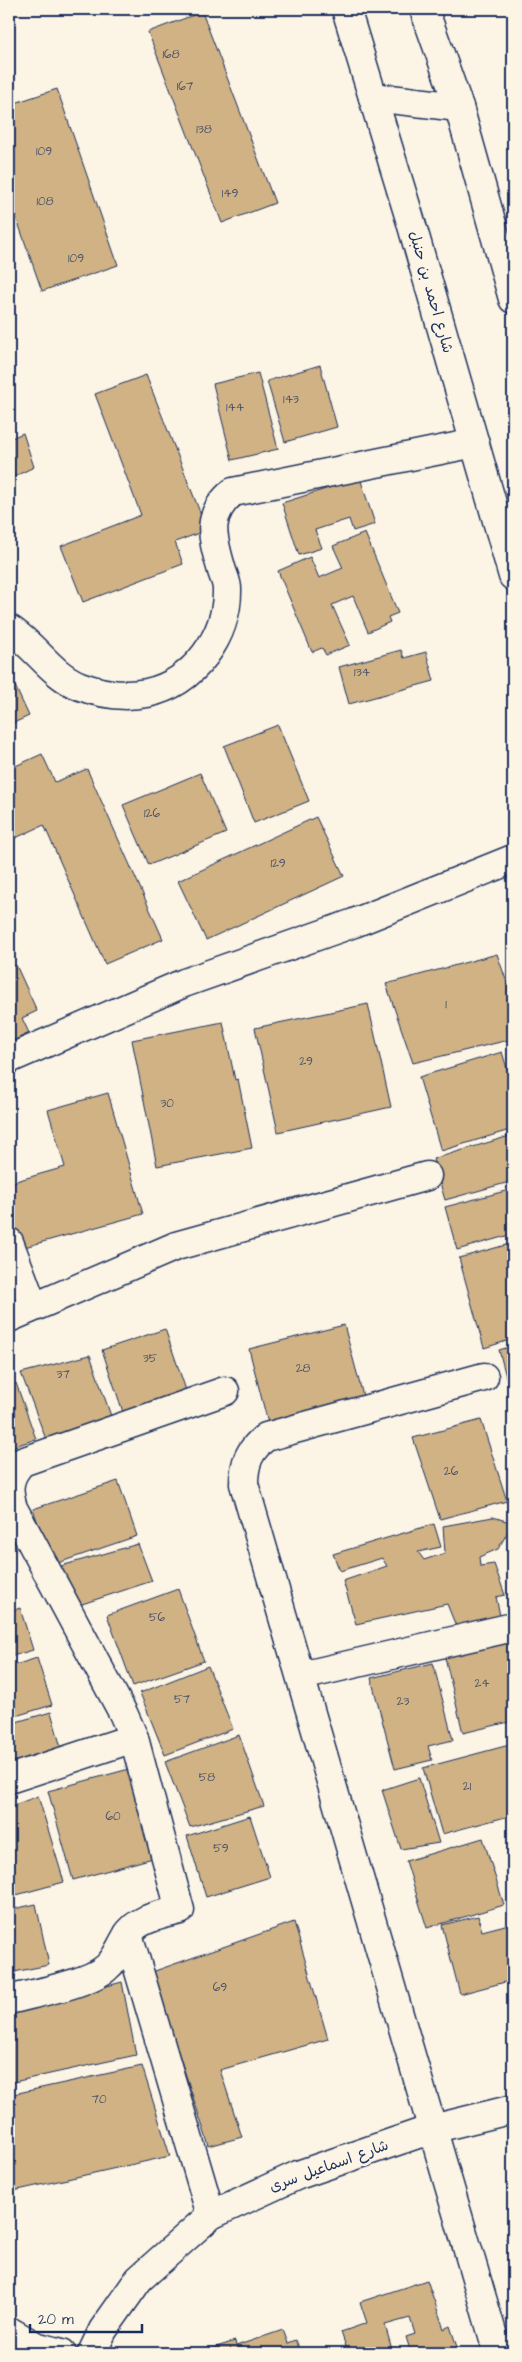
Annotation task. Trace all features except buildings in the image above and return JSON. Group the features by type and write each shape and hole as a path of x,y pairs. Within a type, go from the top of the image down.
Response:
{"street":[{"name":"شارع احمد بن حنبل","path":"346,9 513,576"},
{"path":"424,9 458,107 513,299"},
{"path":"373,97 458,107"},
{"path":"9,629 34,648 49,665 78,685 112,695 148,693 171,684 180,679 206,655 222,624 228,588 212,534 213,520 218,508 233,492 475,443"},
{"path":"9,1059 184,983 354,923 513,859"},
{"path":"9,1318 33,1306 176,1246 427,1176"},
{"path":"9,1242 33,1306"},
{"path":"484,1377 266,1437 255,1445 248,1457 244,1470 244,1484 498,2353"},
{"path":"9,2000 90,1978 106,1968 116,1957 128,1934 139,1924 152,1917 180,1910 134,1738 123,1713 11,1508 9,1483 13,1472 22,1462 225,1391"},
{"path":"301,1676 513,1627"},
{"path":"9,1779 134,1738"},
{"path":"128,1934 211,2215"},
{"name":"شارع اسماعيل سرى","path":"92,2353 103,2330 139,2279 211,2215 298,2175 432,2129 513,2109"},
{"path":"9,2331 35,2346 62,2353"}]}
